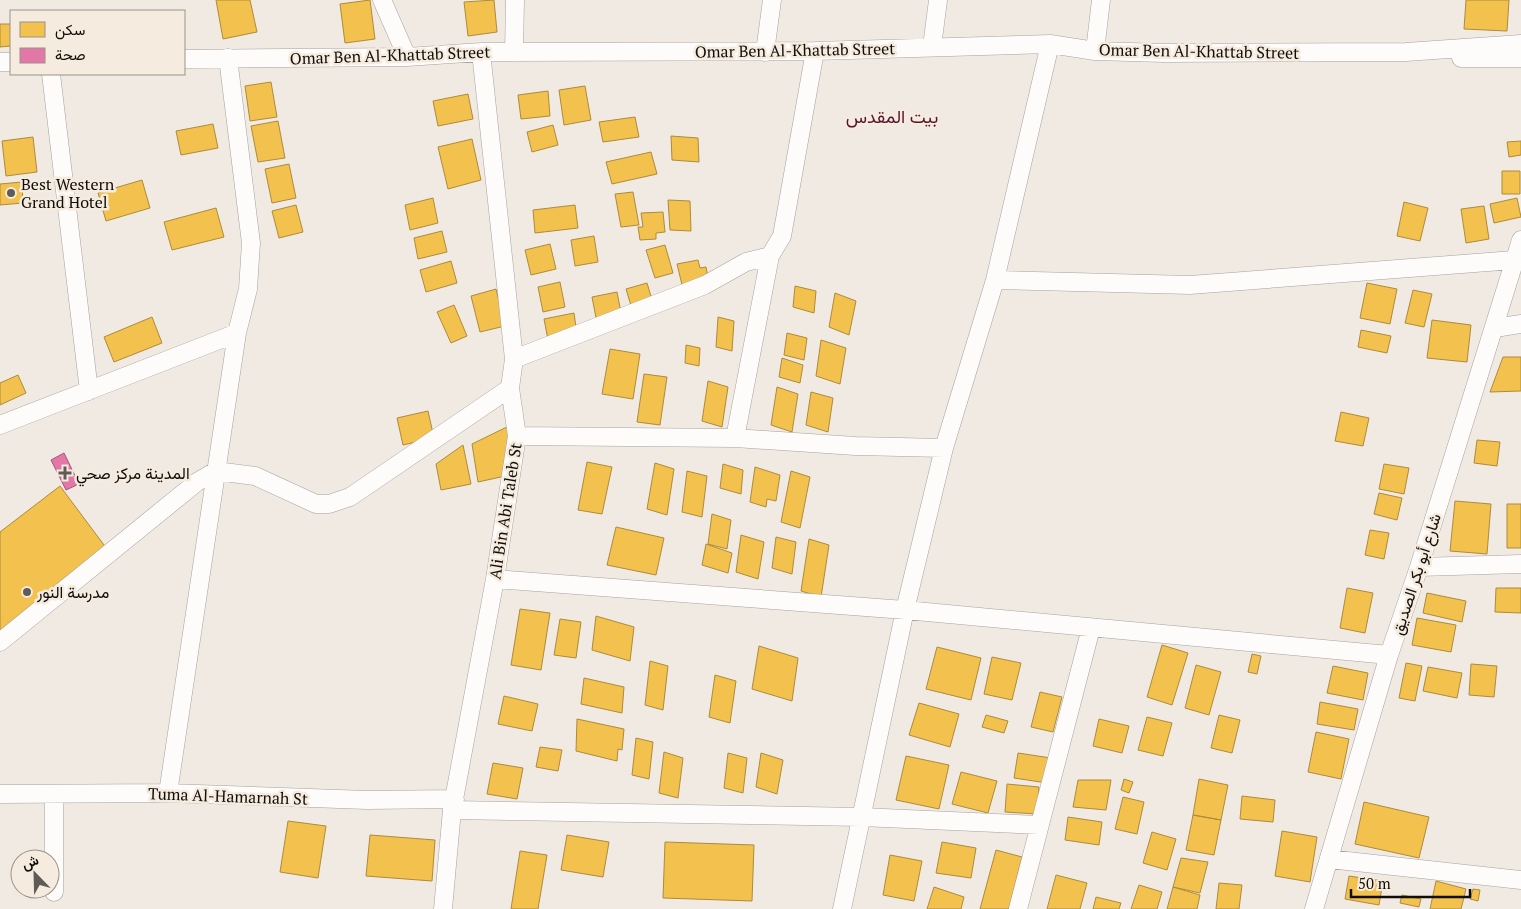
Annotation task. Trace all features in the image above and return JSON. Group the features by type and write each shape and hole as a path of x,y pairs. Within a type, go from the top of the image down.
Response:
{"street":[{"path":"382,0 408,57"},
{"path":"514,52 515,0"},
{"path":"765,52 772,0"},
{"path":"932,47 938,0"},
{"path":"1094,51 1101,0"},
{"path":"842,909 905,610 944,448 995,280 1050,44"},
{"name":"Omar Ben Al-Khattab Street","path":"185,59 408,57 480,52 765,52 1050,44 1094,51 1164,53 1406,52 1519,45"},
{"path":"735,438 770,256 782,236 816,51"},
{"name":"Ali Bin Abi Taleb St","path":"443,909 454,804 495,579 517,436 510,388 514,360 480,52"},
{"path":"168,793 236,333 248,289 251,244 228,58"},
{"path":"51,75 89,391"},
{"name":"شارع أبو بكر الصديق","path":"1314,909 1389,655 1419,567 1521,240"},
{"path":"514,360 705,285 746,262 770,256"},
{"path":"995,280 1190,284 1514,260"},
{"path":"1495,328 1521,324"},
{"path":"0,425 236,333"},
{"path":"0,642 197,482 216,471 256,476 316,504 329,504 350,497 510,388"},
{"path":"517,436 735,438 855,446 944,448"},
{"path":"1419,567 1521,564"},
{"path":"495,579 905,610 1389,655"},
{"path":"1018,909 1091,628"},
{"name":"Tuma Al-Hamarnah St","path":"0,794 168,793 1039,825"},
{"path":"54,795 54,849"},
{"path":"1329,858 1521,880"}],"building: سكن":[{"path":"216,0 250,0 257,32 223,39"},
{"path":"370,0 375,39 345,43 340,4"},
{"path":"494,0 497,32 468,36 464,2"},
{"path":"1466,0 1509,0 1507,31 1464,29"},
{"path":"0,24 10,24 10,46 0,47"},
{"path":"271,82 277,117 250,121 245,86"},
{"path":"585,86 591,120 564,125 559,90"},
{"path":"548,91 550,116 521,119 518,95"},
{"path":"468,94 473,119 438,126 433,101"},
{"path":"635,117 639,137 603,142 599,122"},
{"path":"278,121 285,158 258,162 251,126"},
{"path":"213,124 218,148 181,155 176,131"},
{"path":"553,125 558,145 532,152 527,132"},
{"path":"671,136 698,138 699,162 672,160"},
{"path":"33,137 37,172 6,176 2,141"},
{"path":"472,139 481,180 448,189 438,147"},
{"path":"1521,141 1521,155 1509,157 1507,142"},
{"path":"651,152 657,174 612,184 606,162"},
{"path":"289,164 296,198 272,203 265,169"},
{"path":"1502,171 1520,171 1520,194 1502,194"},
{"path":"142,180 150,208 106,221 98,193"},
{"name":"Best Western Grand Hotel","path":"22,182 23,203 0,205 0,184"},
{"path":"633,192 639,225 621,227 615,194"},
{"path":"433,198 438,223 410,230 405,205"},
{"path":"1517,198 1521,217 1494,223 1490,204"},
{"path":"668,200 690,201 691,231 670,230"},
{"path":"1404,202 1428,208 1420,241 1397,236"},
{"path":"296,205 303,232 279,238 272,211"},
{"path":"575,205 578,228 535,233 533,210"},
{"path":"1484,206 1489,239 1466,243 1461,209"},
{"path":"216,208 224,237 172,250 164,222"},
{"path":"663,212 665,232 656,233 656,239 640,240 638,227 643,227 641,213"},
{"path":"442,231 447,252 418,259 414,238"},
{"path":"594,236 598,262 575,266 571,240"},
{"path":"550,244 556,269 531,275 525,250"},
{"path":"665,245 673,273 655,278 646,250"},
{"path":"698,260 700,268 706,267 709,282 683,289 677,264"},
{"path":"451,261 457,283 426,292 420,270"},
{"path":"560,282 565,307 543,312 538,287"},
{"path":"647,283 653,303 632,309 626,289"},
{"path":"1367,283 1397,289 1390,324 1360,318"},
{"path":"795,286 816,291 814,313 793,307"},
{"path":"496,289 505,326 480,332 471,296"},
{"path":"1413,290 1432,294 1424,327 1405,323"},
{"path":"617,292 622,318 597,323 592,297"},
{"path":"835,293 856,301 849,335 829,327"},
{"path":"454,305 467,336 451,343 437,312"},
{"path":"574,313 577,334 548,340 544,319"},
{"path":"152,317 162,343 114,362 104,337"},
{"path":"718,317 734,321 732,351 716,347"},
{"path":"1432,320 1471,325 1467,362 1427,358"},
{"path":"1361,330 1391,336 1387,353 1358,347"},
{"path":"787,333 807,338 804,360 784,355"},
{"path":"821,340 846,348 840,384 816,376"},
{"path":"686,345 700,348 699,366 685,363"},
{"path":"610,349 640,354 633,399 602,394"},
{"path":"1503,357 1521,357 1521,391 1490,392"},
{"path":"782,358 803,365 800,383 779,377"},
{"path":"644,374 667,377 660,425 637,422"},
{"path":"18,375 26,393 0,405 0,383"},
{"path":"708,381 728,387 722,427 702,421"},
{"path":"777,387 798,394 792,432 771,425"},
{"path":"811,392 833,398 828,432 806,425"},
{"path":"428,411 434,438 403,445 397,418"},
{"path":"1341,412 1369,418 1363,446 1335,441"},
{"path":"515,423 510,475 478,482 472,444"},
{"path":"1477,440 1500,442 1497,466 1474,463"},
{"path":"463,445 471,484 441,490 436,464"},
{"path":"587,462 612,467 602,514 578,510"},
{"path":"655,463 674,469 667,515 647,509"},
{"path":"723,464 743,470 741,494 720,488"},
{"path":"1384,464 1409,468 1404,494 1379,489"},
{"path":"755,467 780,475 776,501 767,499 766,507 750,502"},
{"path":"687,471 707,476 702,517 682,512"},
{"path":"791,471 810,477 800,528 781,522"},
{"name":"مدرسة النور","path":"60,486 107,549 0,635 0,532"},
{"path":"1379,493 1402,498 1397,520 1374,514"},
{"path":"1455,501 1491,504 1487,554 1450,551"},
{"path":"1507,504 1521,504 1521,548 1507,548"},
{"path":"712,514 731,520 727,549 708,544"},
{"path":"616,527 664,538 656,575 607,565"},
{"path":"1370,530 1389,533 1384,559 1365,555"},
{"path":"741,535 764,542 758,579 736,572"},
{"path":"776,537 796,542 792,574 772,568"},
{"path":"809,539 829,545 821,597 801,591"},
{"path":"706,544 732,553 728,573 702,565"},
{"path":"1347,588 1373,593 1365,633 1340,628"},
{"path":"1496,588 1521,588 1521,613 1495,612"},
{"path":"1427,593 1466,601 1462,622 1423,613"},
{"path":"520,609 550,613 541,670 511,665"},
{"path":"596,616 634,627 630,661 592,650"},
{"path":"1417,618 1456,625 1451,652 1412,645"},
{"path":"560,619 581,622 576,658 554,655"},
{"path":"1162,645 1188,653 1172,705 1147,697"},
{"path":"759,646 798,658 792,701 752,689"},
{"path":"937,647 981,658 971,700 926,689"},
{"path":"1252,654 1261,656 1257,674 1248,672"},
{"path":"992,657 1021,663 1012,700 984,694"},
{"path":"650,661 668,666 663,710 645,705"},
{"path":"1406,663 1422,666 1415,701 1399,698"},
{"path":"1471,664 1497,666 1494,697 1469,695"},
{"path":"1196,665 1221,672 1209,715 1185,708"},
{"path":"1333,666 1368,673 1363,700 1327,693"},
{"path":"1428,667 1462,673 1457,698 1423,691"},
{"path":"715,675 736,681 730,723 709,717"},
{"path":"584,678 624,687 622,713 581,704"},
{"path":"1040,692 1062,697 1053,732 1031,727"},
{"path":"504,696 538,704 532,731 498,724"},
{"path":"1320,702 1358,709 1354,730 1317,724"},
{"path":"919,703 959,714 950,747 909,735"},
{"path":"986,715 1008,721 1004,733 982,727"},
{"path":"1219,715 1240,720 1232,753 1211,748"},
{"path":"1147,717 1172,723 1163,756 1138,750"},
{"path":"577,719 624,729 622,750 618,749 617,761 576,751"},
{"path":"1099,719 1129,726 1122,753 1093,746"},
{"path":"1316,732 1349,739 1341,779 1308,772"},
{"path":"636,738 653,742 649,779 632,775"},
{"path":"540,747 562,750 558,771 536,767"},
{"path":"664,752 683,758 678,798 659,793"},
{"path":"728,753 747,758 743,793 724,788"},
{"path":"761,753 783,760 777,794 756,787"},
{"path":"1018,753 1051,758 1047,783 1014,778"},
{"path":"906,756 949,765 939,809 896,800"},
{"path":"493,763 523,768 517,799 487,794"},
{"path":"961,772 997,781 988,813 952,804"},
{"path":"1124,779 1133,782 1129,793 1121,790"},
{"path":"1199,779 1228,785 1221,820 1193,815"},
{"path":"1078,780 1111,780 1106,810 1073,807"},
{"path":"1007,784 1039,787 1037,814 1005,812"},
{"path":"1242,796 1275,800 1273,822 1240,819"},
{"path":"1123,797 1144,802 1137,834 1115,829"},
{"path":"1364,802 1429,817 1419,858 1355,844"},
{"path":"1193,815 1221,820 1214,855 1186,850"},
{"path":"1068,817 1102,822 1099,845 1065,840"},
{"path":"288,821 326,826 318,878 280,872"},
{"path":"1282,831 1317,837 1310,882 1275,876"},
{"path":"1152,832 1176,839 1167,870 1143,863"},
{"path":"370,835 435,840 432,881 366,876"},
{"path":"567,835 609,842 603,877 561,870"},
{"path":"665,842 754,845 752,901 663,898"},
{"path":"942,842 976,848 971,878 936,873"},
{"path":"996,850 1022,857 1009,909 980,909"},
{"path":"520,851 547,855 538,909 511,909"},
{"path":"890,855 922,861 914,901 883,895"},
{"path":"1181,858 1208,862 1200,893 1173,887"},
{"path":"1056,875 1087,883 1080,909 1047,909"},
{"path":"1349,876 1383,881 1379,905 1345,899"},
{"path":"1436,881 1466,889 1461,909 1430,909"},
{"path":"1219,883 1242,885 1239,909 1216,909"},
{"path":"1139,885 1162,892 1157,909 1131,909"},
{"path":"934,887 964,897 961,909 927,909"},
{"path":"1173,887 1200,895 1197,909 1167,909"},
{"path":"1473,889 1480,890 1478,901 1470,899"},
{"path":"1402,895 1421,899 1419,907 1400,903"},
{"path":"1096,897 1121,903 1119,909 1093,909"}],"building: صحة":[{"path":"64,453 79,484 66,490 51,460"}],"place":[{"name":"Best Western Grand Hotel","path":"11,193"},
{"name":"المدينة مركز صحي","path":"65,473"},
{"name":"مدرسة النور","path":"27,592"}],"district":[{"name":"بيت المقدس","path":"892,117"}]}
